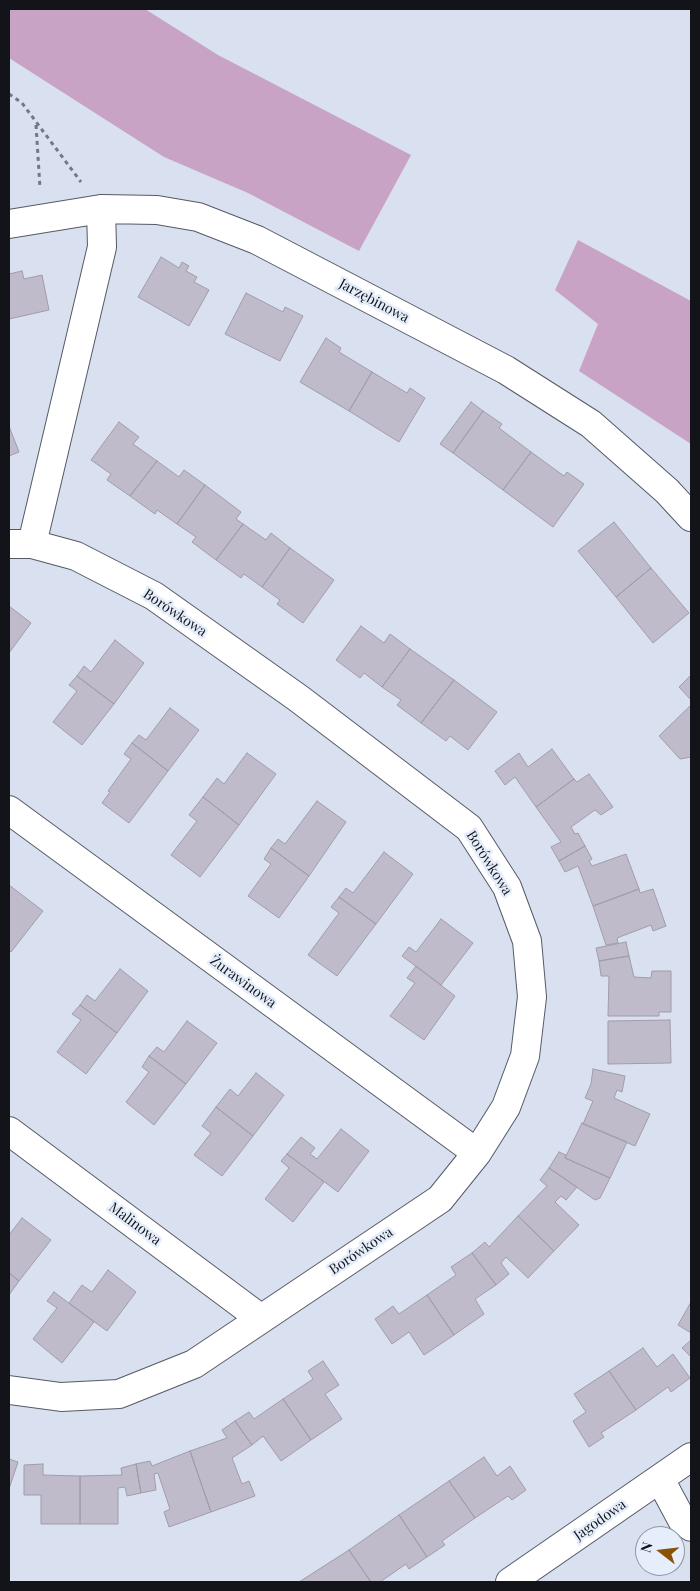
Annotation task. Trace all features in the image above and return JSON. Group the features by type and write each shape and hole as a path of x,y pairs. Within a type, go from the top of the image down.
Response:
{"street":[{"name":"Jarzębinowa","path":"9,224 101,209 157,210 198,217 274,249 506,370 591,424 667,491 691,517"},
{"path":"20,544 102,247 101,209"},
{"name":"Borówkowa","path":"9,1390 61,1396 119,1394 194,1364 440,1199 477,1154 506,1107 525,1056 532,998 527,941 514,905 507,887 469,828 298,698 154,596 76,556 20,544"},
{"name":"Żurawinowa","path":"9,810 477,1154"},
{"name":"Malinowa","path":"9,1131 260,1318"},
{"name":"Jagodowa","path":"510,1582 691,1458"},
{"path":"660,1479 682,1520 691,1527"}],"path":[{"path":"9,94 22,103 101,209"},
{"path":"34,119 38,128 40,178 37,219"}],"shaded area":[{"path":"9,9 145,9 218,55 411,155 359,251 248,193 164,157 9,58"},
{"path":"578,240 691,301 691,444 579,371 598,324 555,290"}],"building":[{"path":"161,257 179,268 182,262 189,266 186,271 197,277 194,282 209,290 189,326 138,297"},
{"path":"22,271 24,279 42,275 49,310 9,319 9,274"},
{"path":"246,293 283,312 285,307 303,316 280,361 225,334"},
{"path":"326,338 341,348 339,352 372,372 349,411 300,382"},
{"path":"372,372 407,393 410,388 425,398 399,442 349,411"},
{"path":"471,402 483,411 453,453 440,444"},
{"path":"483,411 502,424 499,428 531,452 503,490 453,453"},
{"path":"119,422 139,437 133,444 157,461 130,496 107,480 111,474 91,460"},
{"path":"9,426 19,452 9,456"},
{"path":"531,452 564,476 567,472 584,484 553,527 503,490"},
{"path":"157,461 179,477 184,470 205,485 177,524 157,510 155,514 130,496"},
{"path":"205,485 241,512 236,519 243,524 216,560 192,542 196,537 177,524"},
{"path":"614,522 651,568 616,597 578,551"},
{"path":"243,524 266,540 271,533 290,548 262,587 244,574 241,578 216,560"},
{"path":"290,548 334,580 303,623 277,604 280,600 262,587"},
{"path":"651,568 689,613 653,643 616,597"},
{"path":"9,606 31,623 9,653"},
{"path":"361,626 384,643 390,634 410,649 382,687 364,673 360,678 336,660"},
{"path":"115,640 144,663 114,704 77,676 84,666 91,672"},
{"path":"410,649 454,680 421,723 397,705 401,700 382,687"},
{"path":"691,675 691,700 679,687"},
{"path":"77,676 114,704 82,745 53,722 77,691 69,685"},
{"path":"454,680 497,712 468,750 450,736 446,741 421,723"},
{"path":"691,705 691,757 680,759 659,736"},
{"path":"170,708 199,730 168,771 132,743 139,735 146,740"},
{"path":"132,743 168,771 129,823 102,803 110,792 108,791 131,759 124,754"},
{"path":"552,749 574,779 536,807 515,777 505,785 495,771 519,753 528,767"},
{"path":"247,753 276,774 239,825 203,797 217,778 224,784"},
{"path":"589,774 613,807 601,815 595,810 571,827 575,834 578,833 585,846 559,861 551,847 561,842 536,807 574,779 577,782"},
{"path":"203,797 239,825 200,877 171,855 197,821 189,815"},
{"path":"317,801 346,822 309,876 271,848 278,839 285,844"},
{"path":"585,846 592,859 589,861 592,866 626,854 639,889 593,906 578,866 565,872 559,861"},
{"path":"271,848 309,876 279,918 248,896 271,864 264,859"},
{"path":"384,852 413,874 376,924 339,897 346,888 353,893"},
{"path":"9,885 43,911 11,952 9,950"},
{"path":"639,889 640,893 653,889 666,926 653,931 651,925 617,938 618,943 606,945 593,906"},
{"path":"339,897 376,924 337,976 308,955 339,913 331,907"},
{"path":"441,919 473,943 441,985 402,956 409,947 416,952"},
{"path":"626,942 629,956 599,961 596,948"},
{"path":"629,956 634,977 651,978 652,971 671,971 671,1012 659,1012 659,1016 608,1016 609,976 601,976 599,961"},
{"path":"416,966 455,996 424,1040 390,1016 415,983 407,978"},
{"path":"120,969 148,991 117,1033 80,1005 87,995 95,1001"},
{"path":"80,1005 117,1033 86,1074 57,1052 81,1020 72,1014"},
{"path":"670,1020 671,1063 608,1064 608,1021"},
{"path":"187,1021 217,1043 186,1084 149,1056 157,1047 164,1052"},
{"path":"149,1056 186,1084 154,1125 126,1102 149,1072 142,1067"},
{"path":"593,1069 625,1076 622,1092 617,1090 614,1098 650,1114 635,1146 583,1124 593,1101 585,1098 591,1084"},
{"path":"256,1073 284,1095 253,1136 216,1107 230,1089 238,1096"},
{"path":"216,1107 253,1136 222,1176 194,1155 211,1133 202,1126"},
{"path":"582,1123 627,1142 610,1178 565,1158"},
{"path":"341,1129 369,1151 338,1192 287,1154 301,1137 315,1148 310,1154 317,1159"},
{"path":"559,1152 566,1155 565,1158 610,1178 600,1198 595,1200 549,1168"},
{"path":"287,1154 324,1182 293,1222 265,1199 289,1168 281,1161"},
{"path":"549,1168 577,1187 566,1200 561,1196 555,1202 579,1225 554,1251 518,1216 547,1186 540,1180"},
{"path":"518,1216 554,1251 528,1278 506,1257 501,1263 509,1274 496,1285 472,1253 485,1242 489,1247"},
{"path":"22,1218 51,1240 19,1281 9,1273 9,1235"},
{"path":"472,1253 496,1285 475,1299 484,1314 454,1335 427,1295 456,1275 451,1267"},
{"path":"108,1270 136,1292 107,1331 69,1303 82,1285 92,1292"},
{"path":"9,1273 19,1281 9,1295"},
{"path":"54,1292 94,1322 62,1363 33,1339 57,1308 47,1301"},
{"path":"427,1295 454,1335 424,1355 409,1332 392,1344 375,1319 393,1306 399,1314"},
{"path":"691,1302 691,1333 678,1325"},
{"path":"691,1340 691,1357 682,1348"},
{"path":"643,1348 657,1367 673,1354 690,1378 671,1392 668,1387 636,1410 609,1371"},
{"path":"323,1361 339,1385 325,1394 342,1419 311,1440 283,1399 313,1379 308,1371"},
{"path":"609,1371 636,1410 601,1433 604,1437 589,1447 573,1421 586,1412 574,1394"},
{"path":"283,1399 311,1440 281,1461 263,1436 252,1445 235,1421 249,1412 254,1419"},
{"path":"235,1421 252,1445 232,1458 242,1484 249,1481 255,1496 211,1512 190,1451 227,1438 222,1430"},
{"path":"190,1451 211,1512 169,1527 164,1512 170,1509 158,1473 154,1474 156,1490 141,1493 136,1464 150,1461 152,1466"},
{"path":"484,1457 497,1476 510,1466 526,1490 512,1500 508,1496 475,1518 449,1481"},
{"path":"9,1459 18,1462 9,1489"},
{"path":"43,1464 43,1475 80,1476 80,1524 41,1524 41,1495 24,1495 24,1465"},
{"path":"136,1464 141,1493 127,1496 125,1487 118,1488 118,1524 80,1524 80,1476 122,1475 121,1468"},
{"path":"449,1481 475,1518 442,1541 445,1545 427,1557 399,1515"},
{"path":"399,1515 427,1557 409,1569 406,1564 380,1582 371,1582 349,1550"},
{"path":"349,1550 371,1582 299,1582"}]}
